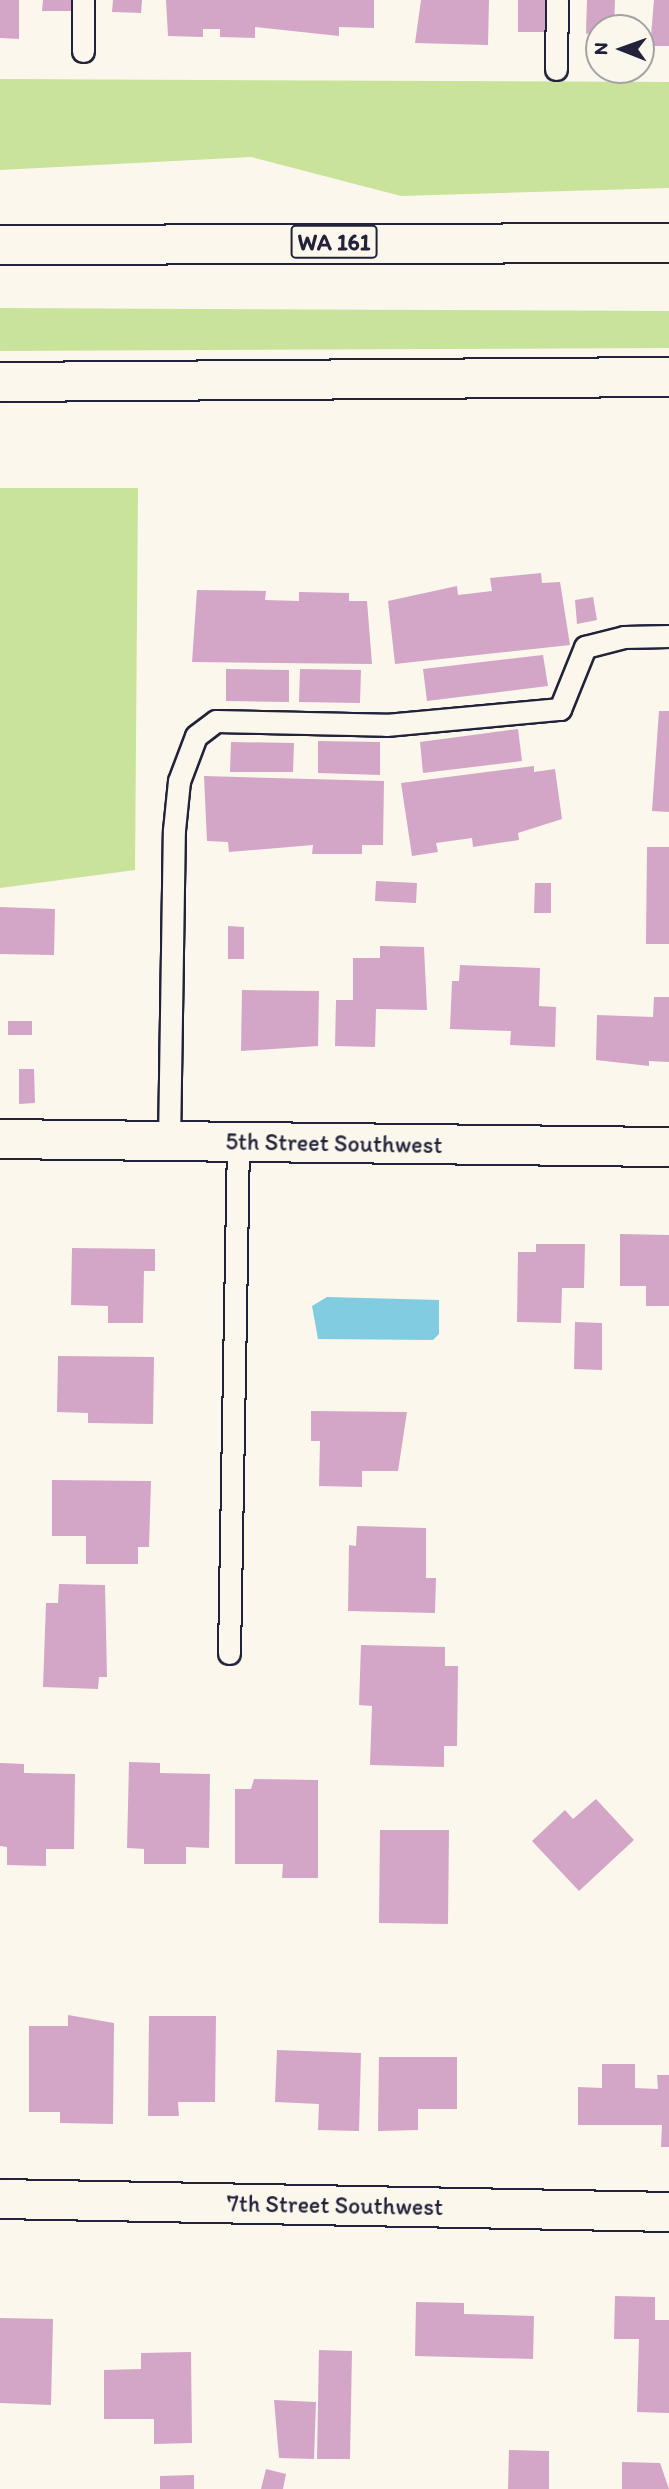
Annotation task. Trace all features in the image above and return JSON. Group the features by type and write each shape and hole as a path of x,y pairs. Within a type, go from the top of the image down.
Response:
{"main road":[{"name":"WA 161","path":"0,245 669,243"},
{"path":"0,382 669,377"},
{"name":"5th Street Southwest","path":"0,1139 669,1147"},
{"name":"7th Street Southwest","path":"0,2199 669,2212"}],"lane":[{"path":"83,0 83,51"},
{"path":"556,69 557,0"},
{"path":"169,1142 174,831 179,781 196,736 216,721 386,725 560,709 585,648 624,636 669,636"},
{"path":"229,1653 238,1142"}],"green space":[{"path":"0,79 585,82 585,84 669,82 669,188 401,196 251,157 0,170"},
{"path":"0,308 669,311 669,348 0,351"},
{"path":"0,488 138,488 135,870 0,888"}],"water":[{"path":"327,1297 439,1300 439,1334 433,1340 318,1339 312,1306"}],"building":[{"path":"0,0 19,0 19,39 0,38"},
{"path":"43,0 71,0 71,11 42,11"},
{"path":"113,0 142,0 141,13 112,12"},
{"path":"166,0 374,0 374,28 339,27 339,36 255,27 255,38 220,37 220,29 203,29 203,37 168,36"},
{"path":"421,0 489,0 488,45 415,43"},
{"path":"518,0 547,0 547,32 518,32"},
{"path":"587,0 615,0 614,14 587,14"},
{"path":"654,0 669,0 669,46 655,46 655,14 653,14"},
{"path":"541,573 542,583 560,582 570,645 395,664 388,601 457,586 458,595 492,591 490,578"},
{"path":"197,590 266,591 265,600 299,601 299,592 349,593 349,601 367,601 372,664 192,662"},
{"path":"593,597 597,620 577,624 575,600"},
{"path":"543,655 548,686 427,701 423,669"},
{"path":"226,669 289,670 289,702 226,701"},
{"path":"300,669 361,670 360,703 299,702"},
{"path":"659,711 669,711 669,812 652,811"},
{"path":"518,729 522,761 423,773 420,742"},
{"path":"318,741 380,742 380,775 318,773"},
{"path":"231,742 294,743 293,772 230,772"},
{"path":"534,766 534,772 555,769 562,819 518,833 519,840 473,847 472,838 436,843 438,852 412,856 401,783"},
{"path":"204,776 384,781 383,845 362,845 362,854 312,854 313,845 229,852 228,842 207,841"},
{"path":"647,847 669,847 669,944 646,944"},
{"path":"376,881 417,883 416,903 375,901"},
{"path":"535,883 551,883 551,913 534,913"},
{"path":"0,907 55,909 54,955 0,954"},
{"path":"228,926 244,927 244,959 228,959"},
{"path":"380,946 424,947 427,1010 376,1009 375,1047 335,1046 336,1000 353,1000 353,958 380,958"},
{"path":"460,965 540,968 539,1006 556,1007 555,1047 510,1045 511,1031 450,1029 452,981 459,981"},
{"path":"242,990 319,991 318,1046 241,1051"},
{"path":"654,997 669,997 669,1062 649,1061 649,1066 596,1060 597,1015 653,1017"},
{"path":"8,1021 32,1021 32,1035 8,1035"},
{"path":"19,1069 34,1069 35,1103 19,1104"},
{"path":"620,1234 669,1235 669,1306 646,1306 646,1286 620,1286"},
{"path":"536,1244 585,1244 584,1288 562,1288 561,1323 517,1322 518,1252 536,1252"},
{"path":"72,1248 155,1249 155,1271 144,1271 143,1323 108,1323 108,1306 71,1305"},
{"path":"575,1322 602,1323 602,1370 574,1369"},
{"path":"58,1356 154,1357 153,1424 88,1423 88,1413 57,1412"},
{"path":"311,1411 407,1412 398,1471 362,1471 362,1487 319,1486 320,1441 311,1441"},
{"path":"52,1480 151,1481 149,1547 138,1547 138,1564 86,1564 86,1536 52,1536"},
{"path":"357,1526 426,1528 426,1578 436,1578 435,1613 348,1611 349,1545 356,1546"},
{"path":"59,1584 105,1585 107,1677 99,1677 98,1689 43,1687 46,1603 58,1603"},
{"path":"361,1645 445,1647 445,1666 458,1666 457,1746 444,1746 444,1767 370,1765 372,1706 359,1705"},
{"path":"129,1762 160,1763 160,1773 210,1774 209,1848 186,1847 186,1864 144,1864 144,1849 127,1848"},
{"path":"0,1763 24,1764 24,1773 75,1774 74,1849 46,1849 46,1866 7,1865 7,1847 0,1846"},
{"path":"254,1779 318,1780 318,1878 282,1878 283,1864 235,1864 235,1789 251,1789"},
{"path":"596,1799 634,1840 579,1891 532,1841 565,1810 573,1819"},
{"path":"380,1830 449,1830 448,1924 379,1923"},
{"path":"68,2015 114,2023 113,2124 60,2123 60,2112 29,2112 29,2026 68,2026"},
{"path":"149,2016 216,2016 215,2102 178,2102 179,2116 148,2116"},
{"path":"277,2050 361,2053 359,2131 318,2130 319,2104 275,2102"},
{"path":"379,2057 457,2057 457,2109 418,2109 418,2130 378,2131"},
{"path":"602,2064 635,2064 635,2088 658,2089 657,2075 669,2075 669,2147 661,2147 662,2125 578,2125 578,2087 602,2088"},
{"path":"615,2296 655,2297 655,2320 669,2320 669,2413 637,2412 639,2339 614,2339"},
{"path":"416,2302 464,2303 464,2314 534,2316 533,2359 415,2356"},
{"path":"0,2318 53,2319 51,2405 0,2403"},
{"path":"319,2350 352,2351 350,2459 317,2459"},
{"path":"191,2352 192,2443 154,2444 154,2419 104,2419 104,2370 141,2369 141,2353"},
{"path":"274,2400 316,2402 314,2459 279,2458"},
{"path":"509,2450 549,2451 549,2489 508,2489"},
{"path":"622,2462 660,2463 669,2489 622,2489"},
{"path":"266,2469 286,2474 283,2489 261,2489"},
{"path":"194,2475 194,2489 160,2489 160,2476"}]}
